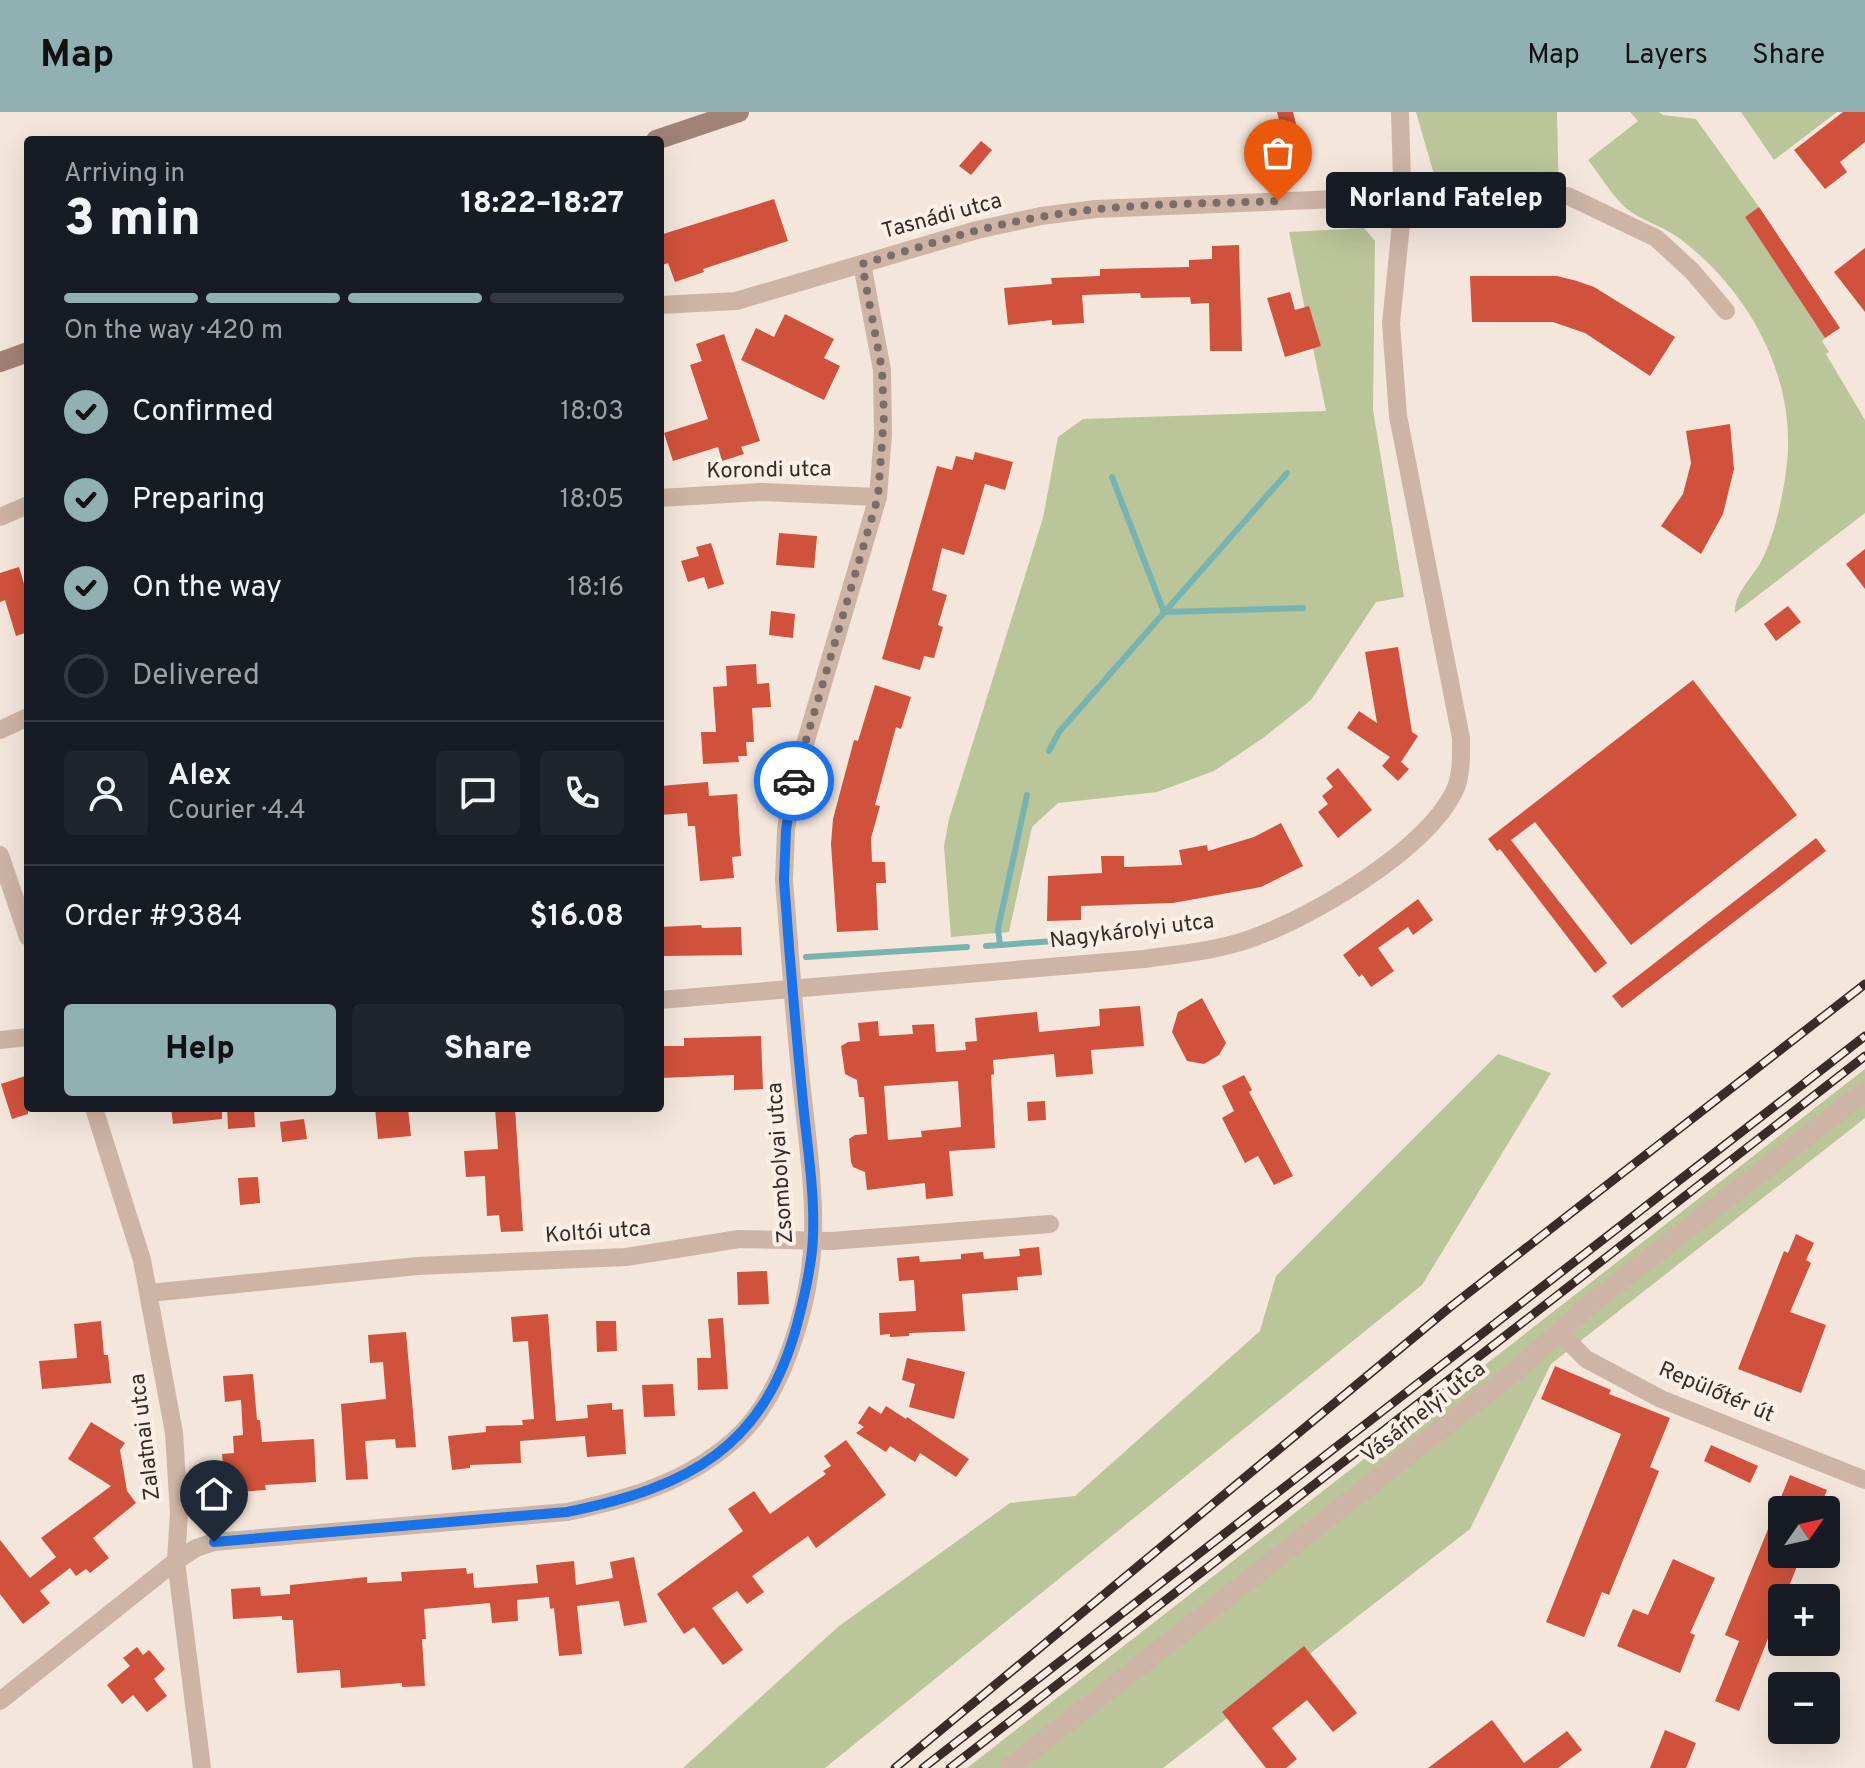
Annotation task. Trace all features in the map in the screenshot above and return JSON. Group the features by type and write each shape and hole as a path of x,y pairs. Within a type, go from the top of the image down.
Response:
{"main road":[{"path":"664,137 739,112"},
{"path":"0,362 24,353"}],"street":[{"path":"1400,112 1402,180"},
{"path":"1402,180 1415,184 1421,197 1415,210 1402,215 1390,209 1386,197 1390,185 1402,180"},
{"path":"1421,197 1568,196 1656,238 1692,271 1726,311"},
{"name":"Tasnádi utca","path":"664,305 736,301 977,230 1041,216 1096,209 1386,197"},
{"name":"Nagykárolyi utca","path":"664,1000 1144,959 1212,949 1285,926 1335,898 1399,853 1442,812 1455,789 1461,765 1461,738 1398,416 1391,323 1402,215"},
{"name":"Zsombolyai utca","path":"0,1701 196,1548 214,1542 567,1512 624,1500 666,1484 705,1462 734,1440 757,1414 776,1384 795,1335 813,1240 784,880 786,830 792,788 878,497 884,416 882,370 862,264"},
{"name":"Korondi utca","path":"664,498 761,492 878,497"},
{"path":"0,517 24,507"},
{"path":"0,730 24,719"},
{"path":"0,855 24,925"},
{"path":"0,1040 24,1037"},
{"name":"Vásárhelyi utca","path":"1009,1768 1524,1364 1588,1306 1865,1091"},
{"name":"Zalatnai utca","path":"95,1112 142,1260 178,1471 176,1561 202,1768"},
{"name":"Koltói utca","path":"149,1293 418,1266 626,1257 739,1239 831,1241 1050,1224"},
{"name":"Repülőtér út","path":"1559,1332 1586,1359 1661,1399 1865,1480"}],"green space":[{"path":"1416,112 1557,112 1559,203 1448,223"},
{"path":"1630,112 1659,112 1696,119 1759,207 1745,217 1825,338 1822,341 1829,352 1826,354 1865,420 1865,513 1735,613 1745,585 1762,560 1777,517 1786,471 1788,437 1785,404 1777,372 1764,341 1728,284 1679,238 1625,207 1588,160 1638,121"},
{"path":"1741,112 1837,112 1774,160"},
{"path":"1364,228 1375,241 1373,410 1404,597 1376,602 1311,700 1214,771 1157,792 1058,803 1032,827 1009,932 951,937 944,846 949,819 1043,518 1058,437 1083,419 1326,411 1289,232"},
{"path":"1498,1054 1551,1073 1422,1285 825,1768 683,1768 839,1626 1010,1503 1075,1496 1260,1331 1276,1276"},
{"path":"1865,1069 1865,1118 1551,1364 1470,1529 1163,1768 967,1768"}],"building":[{"path":"1277,112 1293,112 1298,132 1283,136"},
{"path":"1843,112 1865,112 1865,142 1840,162 1847,172 1825,189 1794,150"},
{"path":"981,141 992,150 971,175 959,166"},
{"path":"774,199 788,241 703,269 704,272 675,282 668,263 664,264 664,234"},
{"path":"1759,207 1840,328 1825,338 1745,217"},
{"path":"1239,245 1242,351 1210,351 1209,303 1191,304 1190,297 1141,298 1140,293 1082,295 1084,323 1052,325 1052,320 1008,325 1004,288 1052,284 1051,278 1100,276 1100,269 1189,267 1189,260 1212,259 1212,246"},
{"path":"1865,248 1865,312 1834,272"},
{"path":"1470,276 1557,276 1577,281 1594,287 1675,337 1650,376 1585,333 1553,322 1472,322"},
{"path":"1290,292 1295,310 1309,306 1321,346 1285,357 1267,298"},
{"path":"785,314 834,339 824,358 840,366 824,400 741,360 756,328 774,337"},
{"path":"724,334 760,441 741,447 744,454 722,461 718,447 673,461 664,433 708,419 690,365 702,361 696,344"},
{"path":"1730,424 1734,469 1723,514 1701,554 1661,526 1683,494 1691,463 1686,431"},
{"path":"975,452 1013,462 1005,490 985,484 964,555 942,548 932,590 947,595 938,625 943,627 934,658 924,656 920,670 882,659 937,466 952,470 956,456 973,460"},
{"path":"779,533 817,536 814,568 776,565"},
{"path":"711,543 724,584 708,589 704,577 688,582 681,561 699,556 696,547"},
{"path":"1865,549 1865,589 1846,564"},
{"path":"19,567 24,584 24,633 16,636 5,600 0,602 0,573"},
{"path":"1788,606 1801,622 1776,641 1764,624"},
{"path":"771,611 795,614 793,638 769,635"},
{"path":"1398,647 1412,732 1418,736 1401,762 1409,769 1398,781 1382,766 1390,757 1347,728 1359,711 1377,723 1365,652"},
{"path":"756,664 757,684 769,683 771,707 752,708 754,742 746,742 747,756 738,756 739,762 703,764 701,732 716,732 713,687 727,686 726,666"},
{"path":"1693,680 1797,815 1631,945 1535,822 1511,840 1607,963 1595,973 1500,849 1497,851 1488,839"},
{"path":"875,685 911,697 901,729 896,727 875,805 880,806 871,838 872,862 885,862 886,883 876,883 878,930 837,932 831,844 833,819 854,740 858,741"},
{"path":"1338,768 1372,810 1338,838 1318,812 1328,804 1322,796 1333,787 1326,778"},
{"path":"708,782 709,796 737,794 741,856 732,857 734,878 700,881 695,826 688,826 687,813 664,815 664,786"},
{"path":"1281,823 1303,866 1261,887 1173,903 1081,906 1081,920 1047,921 1048,876 1102,873 1101,856 1124,856 1124,867 1182,865 1179,850 1207,845 1208,851 1254,837"},
{"path":"1816,838 1826,851 1622,1008 1612,996"},
{"path":"1418,899 1433,920 1413,935 1408,927 1378,948 1394,971 1371,987 1362,974 1359,977 1343,955"},
{"path":"664,927 741,927 742,955 664,956"},
{"path":"1202,998 1226,1043 1219,1055 1204,1064 1187,1061 1172,1032 1178,1012"},
{"path":"1140,1006 1144,1046 1091,1050 1093,1074 1056,1077 1054,1054 993,1060 995,1148 949,1151 953,1196 926,1199 925,1183 867,1190 865,1172 853,1167 851,1162 849,1139 867,1134 864,1097 859,1097 857,1080 845,1074 841,1046 860,1041 858,1023 878,1021 879,1036 913,1034 912,1025 934,1024 936,1052 966,1050 965,1042 977,1041 975,1018 1037,1012 1039,1032 1100,1026 1099,1009","holes":["958,1081 961,1127 921,1131 922,1137 888,1140 884,1086"]},
{"path":"761,1036 763,1089 734,1090 734,1075 664,1078 664,1046 684,1046 684,1038"},
{"path":"1244,1075 1252,1090 1249,1092 1293,1176 1274,1185 1258,1156 1245,1163 1222,1118 1234,1111 1222,1086"},
{"path":"24,1076 24,1112 28,1114 12,1119 1,1084"},
{"path":"1045,1101 1046,1120 1028,1121 1027,1102"},
{"path":"172,1112 222,1112 222,1119 173,1124"},
{"path":"227,1112 254,1112 255,1127 228,1129"},
{"path":"375,1112 408,1112 411,1136 378,1139"},
{"path":"495,1112 515,1112 523,1231 501,1232 499,1215 487,1216 485,1176 466,1177 464,1151 498,1149"},
{"path":"304,1119 307,1139 282,1142 280,1122"},
{"path":"258,1177 260,1203 240,1205 238,1178"},
{"path":"1796,1234 1814,1243 1806,1260 1811,1263 1790,1312 1826,1325 1801,1393 1738,1369 1784,1251 1788,1253"},
{"path":"1039,1247 1042,1275 1017,1277 1018,1290 962,1294 965,1331 909,1333 909,1336 890,1337 890,1334 880,1335 879,1313 916,1311 914,1280 899,1281 897,1258 919,1256 920,1262 961,1259 961,1254 983,1252 984,1259 1020,1256 1019,1249"},
{"path":"767,1271 769,1304 738,1305 737,1272"},
{"path":"548,1314 556,1421 588,1418 587,1405 612,1403 612,1410 623,1409 626,1454 587,1457 585,1436 520,1441 521,1463 470,1465 470,1468 452,1470 448,1436 486,1432 486,1426 523,1425 522,1420 534,1419 528,1341 513,1342 511,1317"},
{"path":"723,1318 728,1389 698,1390 697,1358 711,1358 708,1319"},
{"path":"101,1321 104,1355 108,1355 111,1383 42,1389 39,1361 77,1358 74,1324"},
{"path":"596,1321 616,1321 617,1351 597,1352"},
{"path":"406,1332 416,1447 396,1448 395,1439 365,1441 368,1479 346,1480 341,1404 386,1399 383,1362 370,1363 368,1335"},
{"path":"907,1358 965,1372 954,1419 909,1407 915,1384 902,1380"},
{"path":"1555,1366 1611,1390 1609,1394 1670,1418 1650,1467 1659,1471 1609,1595 1602,1592 1584,1637 1546,1622 1621,1434 1541,1399"},
{"path":"253,1374 262,1442 314,1439 316,1482 265,1485 266,1490 237,1492 236,1484 225,1485 222,1454 234,1453 233,1436 243,1435 241,1400 225,1402 223,1376"},
{"path":"673,1384 675,1416 644,1417 642,1385"},
{"path":"869,1406 881,1414 886,1406 907,1417 969,1459 956,1477 920,1453 915,1462 890,1446 886,1452 856,1433 864,1427 858,1423"},
{"path":"91,1422 125,1443 120,1450 127,1491 136,1503 93,1538 109,1558 90,1573 86,1569 76,1576 70,1568 40,1591 50,1603 23,1624 0,1594 0,1540 30,1578 56,1557 41,1538 111,1486 68,1459"},
{"path":"846,1440 886,1495 816,1548 808,1536 752,1576 764,1592 747,1604 737,1591 712,1608 743,1650 723,1665 694,1627 684,1634 657,1594 743,1531 728,1509 754,1491 770,1514 826,1474 823,1471 831,1466 824,1456"},
{"path":"1711,1445 1758,1466 1750,1483 1704,1461"},
{"path":"1790,1475 1827,1490 1825,1496 1781,1496"},
{"path":"1768,1529 1768,1568 1796,1568 1790,1584 1768,1584 1768,1639 1739,1711 1715,1701 1739,1641 1725,1635"},
{"path":"634,1557 647,1622 624,1626 619,1601 577,1606 582,1654 559,1656 554,1608 550,1609 549,1597 517,1600 518,1621 492,1623 490,1603 424,1609 425,1686 402,1687 402,1683 341,1688 340,1670 297,1673 293,1620 282,1620 282,1616 233,1619 231,1589 260,1587 261,1596 290,1594 290,1585 367,1577 367,1583 402,1581 401,1572 466,1568 467,1574 473,1573 474,1588 538,1583 536,1565 574,1561 576,1585 613,1578 610,1562"},
{"path":"1673,1559 1715,1578 1690,1633 1695,1635 1680,1673 1617,1646 1633,1609 1648,1615"},
{"path":"1304,1646 1357,1713 1333,1732 1307,1700 1272,1728 1297,1759 1286,1768 1266,1768 1222,1712"},
{"path":"137,1647 143,1655 149,1650 165,1669 154,1679 167,1696 147,1712 133,1695 122,1704 107,1685 130,1666 123,1658"},
{"path":"1492,1720 1524,1763 1567,1731 1582,1750 1558,1768 1428,1768"},
{"path":"1665,1730 1696,1743 1686,1768 1650,1768"}],"waterway":[{"path":"1049,751 1059,732 1287,473"},
{"path":"1112,477 1164,612"},
{"path":"1164,612 1303,608"},
{"path":"1000,945 998,929 1027,795"},
{"path":"986,946 1068,940"},
{"path":"806,957 967,947"}],"railway":[{"path":"895,1768 1449,1308 1865,984"},
{"path":"923,1768 1865,1036"},
{"path":"950,1768 1865,1056"}],"way so far":[{"path":"794,781 878,497 884,416 882,370 862,264 977,230 1041,216 1096,209 1278,201"}],"place":[{"name":"Norland Fatelep","path":"1278,201"}],"route":[{"path":"214,1542 567,1512 624,1500 666,1484 705,1462 734,1440 757,1414 776,1384 791,1350 813,1240 784,880 786,830 794,781"}]}
